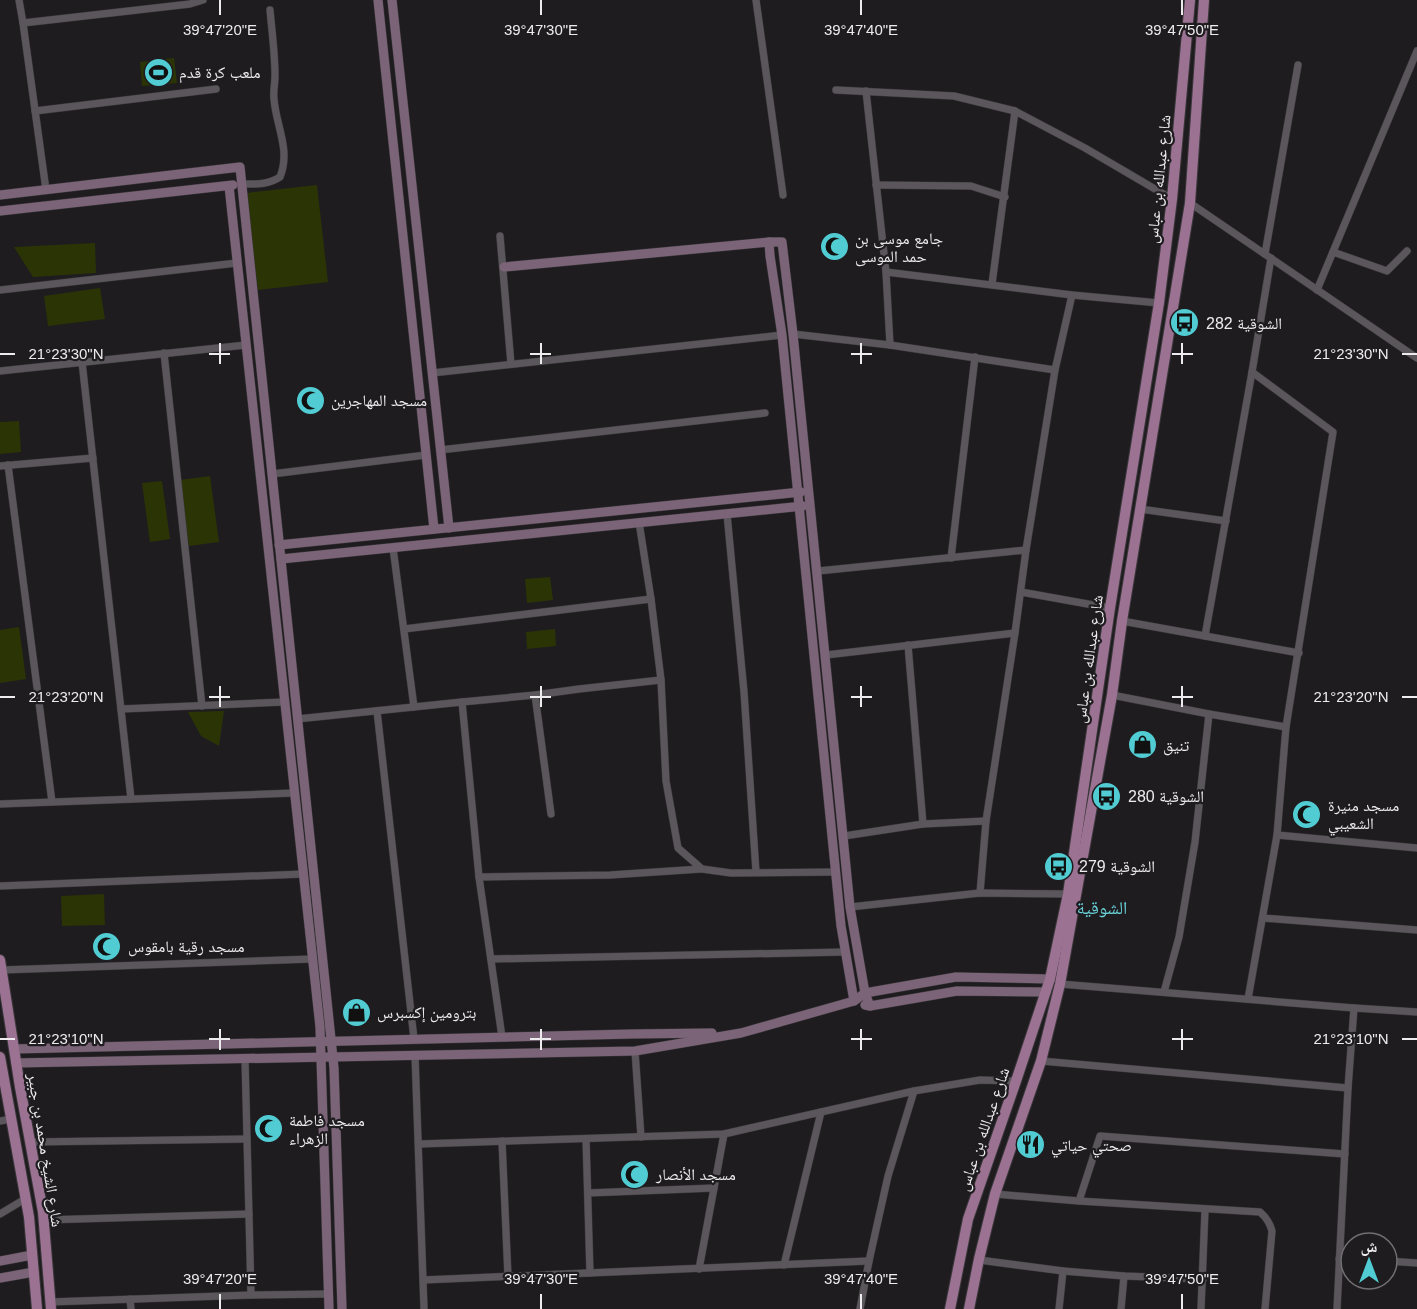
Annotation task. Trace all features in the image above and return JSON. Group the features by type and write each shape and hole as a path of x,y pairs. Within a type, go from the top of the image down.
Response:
{"main road":[{"name":"شارع عبدالله بن عباس","path":"950,1309 968,1219 1046,992 1055,981 1110,608 1159,303 1172,199 1190,0"},
{"name":"شارع عبدالله بن عباس","path":"969,1309 995,1194 1041,1061 1112,695 1190,203 1204,0"},
{"name":"شارع الشيخ محمد بن جبير","path":"1,965 44,1220 51,1305"},
{"name":"شارع الشيخ محمد بن جبير","path":"0,1057 5,1120 29,1217 37,1309"}],"street":[{"path":"19,0 46,190"},
{"path":"23,23 190,4 204,0"},
{"path":"378,0 434,529"},
{"path":"392,0 449,528"},
{"path":"756,0 783,195"},
{"path":"0,211 242,184 264,184 280,177 285,162 284,144 275,112 273,93 275,78 270,10"},
{"path":"1317,290 1417,51"},
{"path":"1205,636 1252,372 1298,65"},
{"path":"35,111 216,89"},
{"path":"836,90 954,96 1015,111 1085,148 1172,199"},
{"path":"866,91 886,272 890,345"},
{"path":"992,284 1015,111"},
{"path":"0,195 240,167 334,1068 342,1309"},
{"path":"876,185 971,186 1005,197"},
{"path":"229,186 320,1042 329,1309"},
{"path":"1190,203 1417,358"},
{"path":"500,236 511,364"},
{"path":"769,242 782,335 841,926 854,1001"},
{"path":"504,267 782,242 818,571 850,907 865,993 870,1006"},
{"path":"1333,252 1387,272 1407,251"},
{"path":"0,290 237,263"},
{"path":"886,272 1072,295 1159,303"},
{"path":"980,893 986,820 1026,550 1054,370 1072,295"},
{"path":"793,334 890,345 1054,370"},
{"path":"432,373 782,335"},
{"path":"0,370 246,345"},
{"path":"164,353 202,706"},
{"path":"951,558 975,357"},
{"path":"82,362 130,799"},
{"path":"1248,999 1277,835 1286,727 1334,432 1252,372"},
{"path":"440,450 765,413"},
{"path":"272,474 426,455"},
{"path":"52,802 4,466 93,458"},
{"path":"279,545 809,491"},
{"path":"281,559 811,504"},
{"path":"1140,510 1226,521"},
{"path":"727,514 744,692 756,872"},
{"path":"639,522 661,680 666,781 678,848 702,869"},
{"path":"393,548 414,707"},
{"path":"818,571 1026,550"},
{"path":"1021,592 1110,608"},
{"path":"404,629 651,599"},
{"path":"1122,621 1299,653"},
{"path":"826,655 1015,633"},
{"path":"908,645 923,824"},
{"path":"297,719 661,680"},
{"path":"535,695 551,814"},
{"path":"1112,695 1286,727"},
{"path":"120,709 284,702"},
{"path":"462,702 479,877 502,1037"},
{"path":"377,711 414,1039"},
{"path":"1164,993 1179,937 1195,842 1209,714"},
{"path":"0,804 294,793"},
{"path":"844,836 923,824 986,820"},
{"path":"1277,835 1417,848"},
{"path":"479,877 610,875 702,869 731,873 835,872"},
{"path":"0,886 303,874"},
{"path":"850,907 980,893 1068,894"},
{"path":"1263,918 1417,930"},
{"path":"491,959 846,952"},
{"path":"1,965 312,959"},
{"path":"16,1063 635,1051 741,1033 854,1001 865,993 956,977 1055,981 1164,993 1417,1012"},
{"path":"854,1001 870,1006 957,991 1046,992"},
{"path":"1341,1231 1354,1008"},
{"path":"14,1049 741,1033"},
{"path":"26,1049 23,1057 31,1063"},
{"path":"635,1051 642,1137"},
{"path":"415,1055 424,1309"},
{"path":"245,1059 251,1295"},
{"path":"1041,1061 1348,1088"},
{"path":"418,1144 724,1134 914,1091 980,1080 1016,1081"},
{"path":"860,1309 888,1176 914,1091"},
{"path":"784,1265 820,1112"},
{"path":"699,1269 724,1134"},
{"path":"1079,1201 1100,1136 1345,1154"},
{"path":"586,1138 590,1273"},
{"path":"30,1142 247,1139"},
{"path":"502,1141 508,1277"},
{"path":"588,1193 714,1188"},
{"path":"995,1194 1260,1212 1266,1217 1272,1231 1265,1309"},
{"path":"0,1214 26,1199"},
{"path":"1201,1309 1205,1210"},
{"path":"44,1220 249,1214"},
{"path":"4,1260 32,1255"},
{"path":"1337,1309 1339,1259"},
{"path":"4,1260 15,1268 12,1276"},
{"path":"979,1260 1063,1271 1203,1279"},
{"path":"423,1280 869,1261"},
{"path":"1399,1262 1417,1263"},
{"path":"1059,1309 1063,1271"},
{"path":"0,1278 34,1272"},
{"path":"1121,1309 1124,1276"},
{"path":"51,1305 130,1299 328,1294"},
{"path":"130,1299 131,1309"}],"green space":[{"name":"ملعب كرة قدم","path":"174,58 177,83 142,86 140,62"},
{"path":"317,185 328,282 258,290 246,193"},
{"path":"95,243 96,273 33,277 14,247"},
{"path":"100,288 105,319 48,326 44,296"},
{"path":"19,421 21,452 0,454 0,422"},
{"path":"210,476 219,542 189,546 180,480"},
{"path":"162,481 170,539 150,542 142,483"},
{"path":"550,577 553,600 527,603 525,579"},
{"path":"19,627 26,679 0,683 0,630"},
{"path":"555,629 556,646 527,649 526,632"},
{"path":"224,711 219,746 201,736 188,712"},
{"path":"104,894 105,925 62,926 61,896"}],"place":[{"name":"ملعب كرة قدم","path":"158,72"},
{"name":"جامع موسى بن حمد الموسى","path":"834,247"},
{"name":"الشوقية 282","path":"1185,323"},
{"name":"مسجد المهاجرين","path":"310,400"},
{"name":"تنيق","path":"1142,745"},
{"name":"الشوقية 280","path":"1107,796"},
{"name":"مسجد منيرة الشعيبي","path":"1307,814"},
{"name":"الشوقية 279","path":"1058,866"},
{"name":"مسجد رقية بامقوس","path":"107,946"},
{"name":"بترومين إكسبرس","path":"356,1012"},
{"name":"مسجد فاطمة الزهراء","path":"268,1129"},
{"name":"صحتي حياتي","path":"1030,1145"},
{"name":"مسجد الأنصار","path":"635,1174"}],"district":[{"name":"الشوقية","path":"1102,908"}]}
